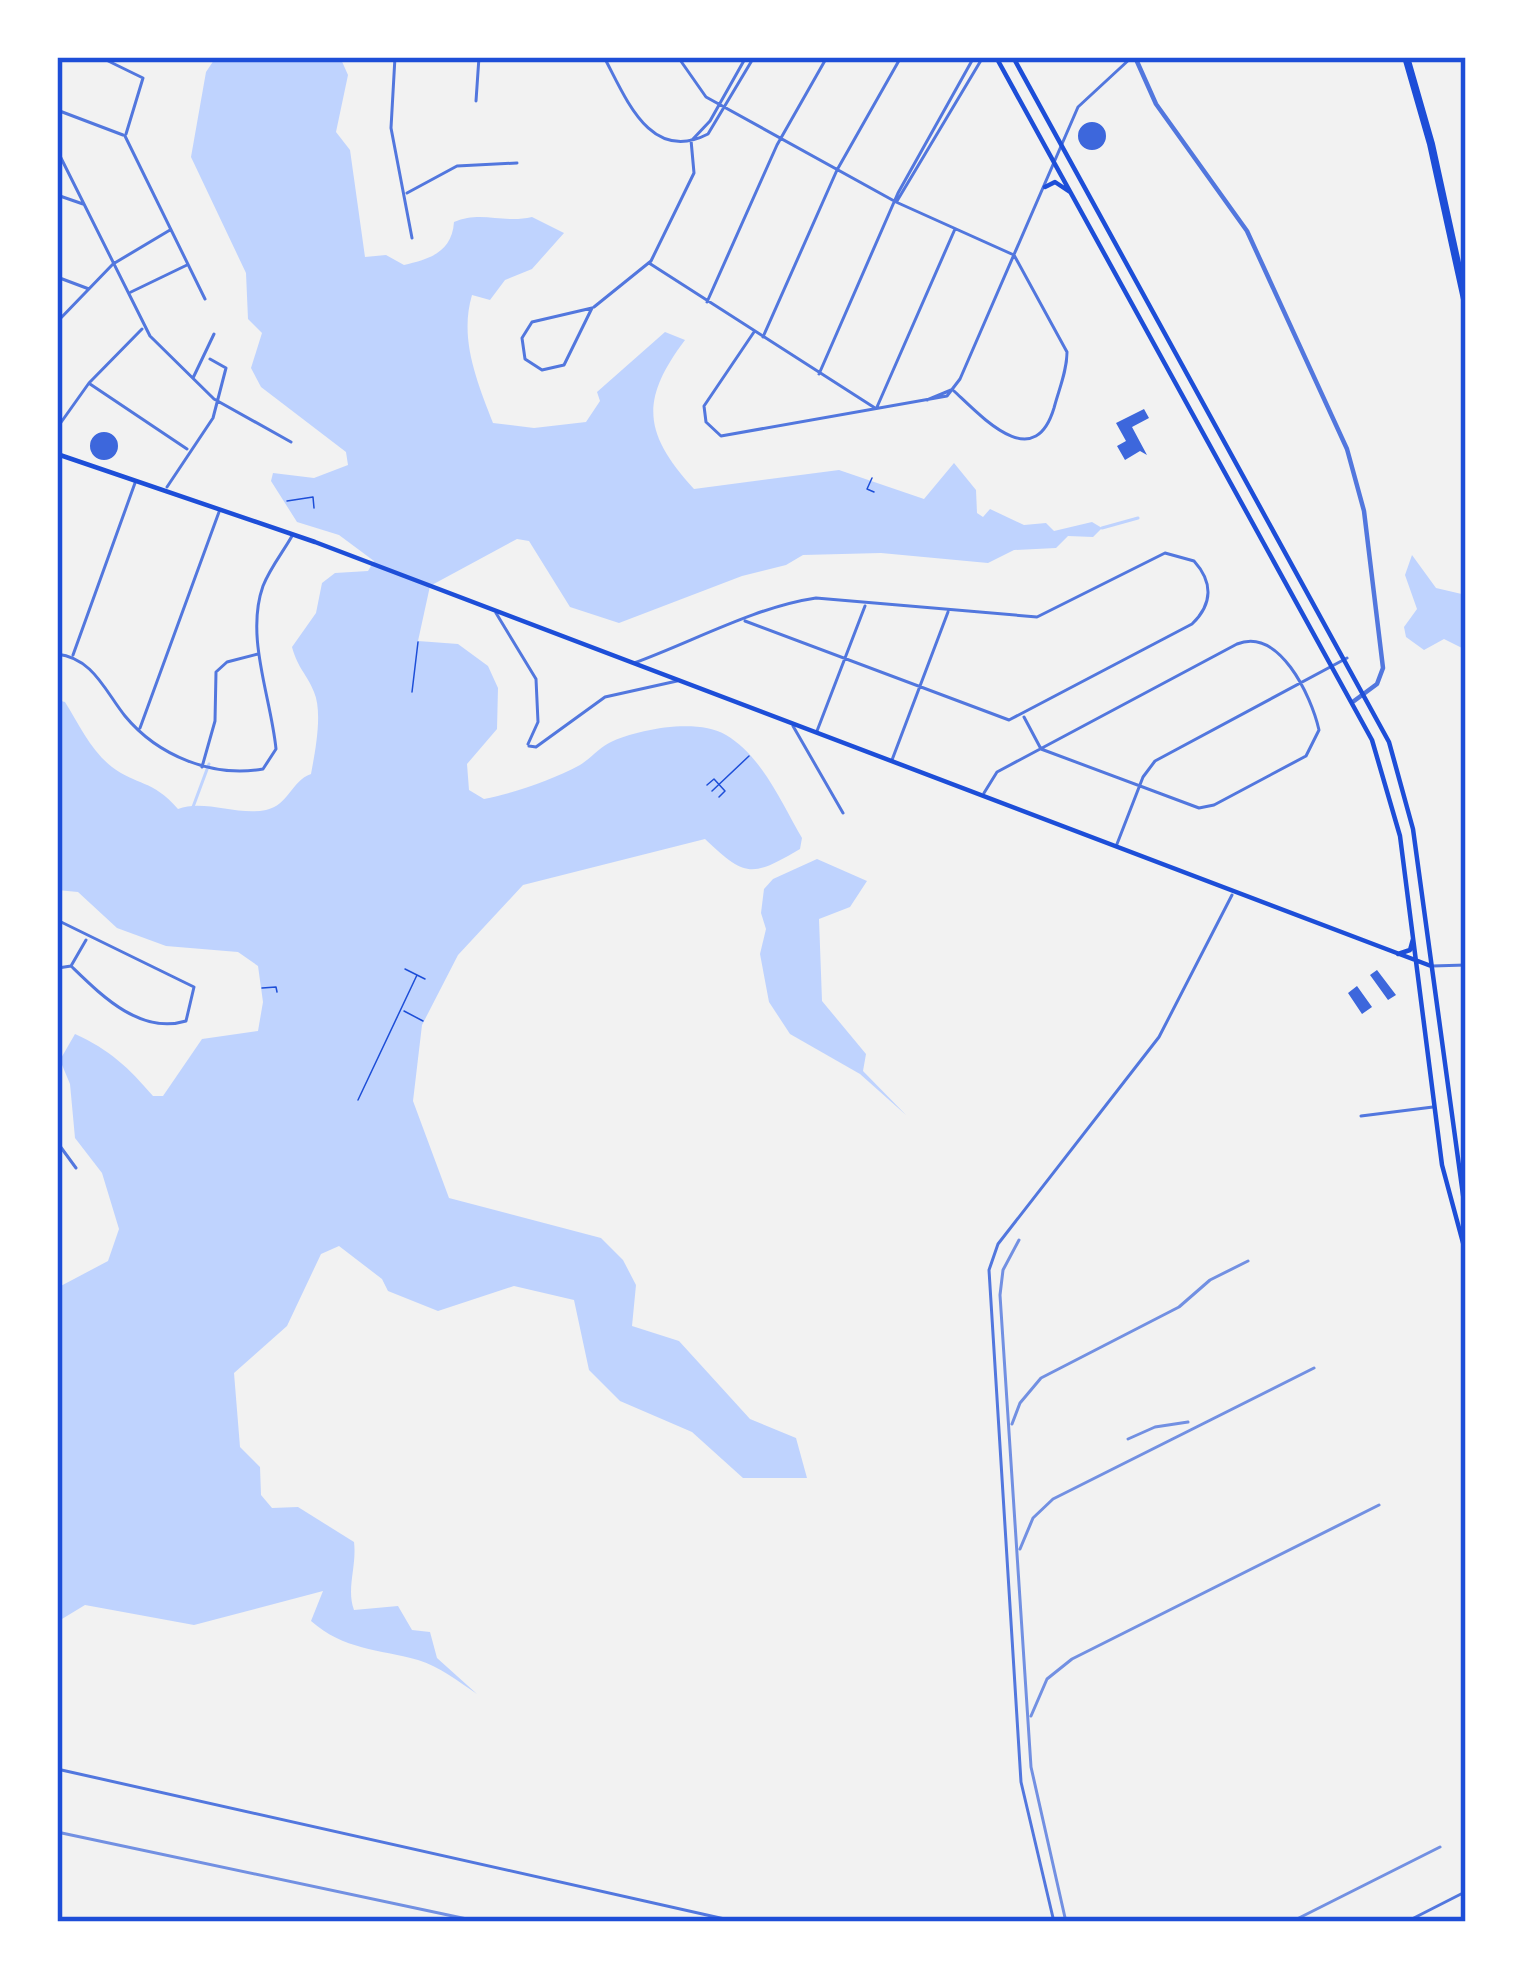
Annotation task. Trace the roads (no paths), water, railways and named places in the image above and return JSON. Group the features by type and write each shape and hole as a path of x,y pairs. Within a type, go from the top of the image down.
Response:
{"highway":[{"path":"1406,57 1431,144 1466,304"}],"main road":[{"path":"996,57 1354,700 1390,790 1414,933 1442,1165 1466,1254"},
{"path":"1012,57 1366,693 1407,800 1458,1187 1466,1217"},
{"path":"1045,188 1055,182 1072,194"},
{"path":"1124,285 1136,279"},
{"path":"57,454 293,534 1431,966"},
{"path":"1380,950 1405,953 1414,933"},
{"path":"1435,1107 1450,1127"},
{"path":"1442,1165 1450,1185 1458,1187"},
{"path":"1447,1195 1463,1207"}],"street":[{"path":"100,57 143,78 125,136"},
{"path":"395,57 389,115 412,238"},
{"path":"476,101 479,57"},
{"path":"604,57 647,130 667,141 708,134 754,57"},
{"path":"678,57 699,92 719,104 896,202 1014,255 1067,352 1048,426 1032,439 1015,439 953,389"},
{"path":"592,308 564,365 546,370 527,362 521,343 532,322 592,308 650,263 693,177 691,140 746,57"},
{"path":"707,302 781,138 827,57"},
{"path":"763,337 837,170 901,57"},
{"path":"819,374 896,202 974,57"},
{"path":"896,202 983,57"},
{"path":"754,332 704,406 705,419 718,435 734,437 757,426 923,402 953,389 1080,103 1134,57 1156,104 1246,231 1353,464 1383,668 1380,681 1354,700"},
{"path":"57,110 125,136 205,299"},
{"path":"57,150 143,327 220,403 291,442"},
{"path":"404,194 457,166 517,163"},
{"path":"57,195 83,204"},
{"path":"877,409 955,228"},
{"path":"57,322 113,264 172,229"},
{"path":"650,263 877,409"},
{"path":"128,293 189,264"},
{"path":"57,277 88,289"},
{"path":"57,428 88,383 143,327"},
{"path":"192,380 214,334"},
{"path":"164,492 220,403 226,368 210,359"},
{"path":"88,383 189,450"},
{"path":"72,656 136,482"},
{"path":"140,730 220,510"},
{"path":"57,654 72,656 89,667 140,730 202,767 254,771 273,760 272,715 260,654 259,600 293,534"},
{"path":"632,663 745,621 803,600 1041,616 1156,556 1176,554 1200,567 1209,591 1201,615 1023,715 1000,719 745,621"},
{"path":"816,733 866,602"},
{"path":"892,762 948,609"},
{"path":"496,611 534,672 538,722 530,747 605,697 678,680"},
{"path":"982,797 994,774 1041,749 1249,640 1274,647 1319,726 1318,741 1306,756 1209,807 1193,807 1041,749 1023,715"},
{"path":"202,767 215,721 216,672 230,661 260,654"},
{"path":"1115,846 1138,787 1155,761 1347,658"},
{"path":"794,724 799,745 843,813"},
{"path":"1054,1922 1021,1782 989,1270 998,1244 1159,1037 1233,893"},
{"path":"57,920 194,987 186,1021 157,1022 121,1011 71,966 58,966 57,976"},
{"path":"71,966 86,938"},
{"path":"1431,966 1466,965"},
{"path":"1361,1116 1435,1107"},
{"path":"57,1142 76,1168"},
{"path":"57,1769 738,1922"},
{"path":"1406,1922 1461,1894"}],"water":[{"path":"216,57 340,57 348,75 336,132 350,150 365,257 386,255 404,265 422,260 444,247 454,222 474,217 532,217 564,233 532,269 505,280 490,300 472,295 469,344 493,423 534,428 586,422 600,401 597,392 665,332 685,340 654,399 657,434 694,489 839,470 924,499 954,463 976,490 977,513 983,517 990,509 1024,525 1046,523 1054,531 1092,522 1102,528 1093,537 1068,536 1056,548 1014,550 988,563 881,553 803,555 619,623 570,607 529,541 517,539 430,586 418,641 458,644 488,666 498,688 497,729 467,764 469,790 484,799 508,793 569,771 621,738 668,727 700,727 726,735 750,755 802,838 800,849 760,868 740,867 705,839 523,885 458,955 422,1025 413,1101 449,1198 601,1238 623,1260 636,1285 632,1326 679,1341 750,1419 796,1438 807,1478 743,1478 692,1432 620,1401 589,1370 574,1300 514,1286 438,1311 388,1291 382,1279 339,1246 321,1254 287,1326 234,1373 240,1447 260,1467 261,1495 272,1508 298,1507 354,1542 354,1610 398,1606 412,1630 430,1632 437,1658 477,1694 426,1663 349,1643 323,1631 311,1621 323,1591 194,1625 85,1605 57,1622 57,1288 108,1261 119,1229 102,1173 75,1138 70,1084 60,1060 75,1034 118,1060 153,1096 163,1096 202,1039 258,1031 263,1002 258,966 238,952 166,946 117,928 78,892 57,890 57,700 65,702 105,761 160,792 178,809 255,811 274,807 311,774 317,733 317,701 292,647 316,613 322,583 335,573 368,571 374,561 339,535 297,522 271,481 273,473 314,478 348,465 346,452 261,387 251,368 262,333 248,319 246,273 191,157 206,72"},
{"path":"1412,555 1436,588 1466,595 1466,650 1444,639 1424,650 1406,637 1404,627 1417,609 1405,575"},
{"path":"817,859 867,881 850,907 819,919 822,1001 866,1054 863,1071 906,1115 860,1074 790,1034 769,1002 760,954 766,929 761,913 764,889 773,879"}],"waterway":[{"path":"1102,528 1138,518"},
{"path":"193,807 209,764"}],"railway":[{"path":"1019,1240 1003,1270 1000,1295 1031,1767 1066,1922"},
{"path":"1012,1424 1020,1403 1041,1378 1179,1307 1210,1280 1248,1261"},
{"path":"1020,1549 1033,1518 1053,1499 1314,1368"},
{"path":"1128,1439 1155,1427 1188,1422"},
{"path":"1031,1716 1047,1679 1072,1659 1379,1505"},
{"path":"57,1832 481,1922"},
{"path":"1291,1922 1440,1847"}]}
